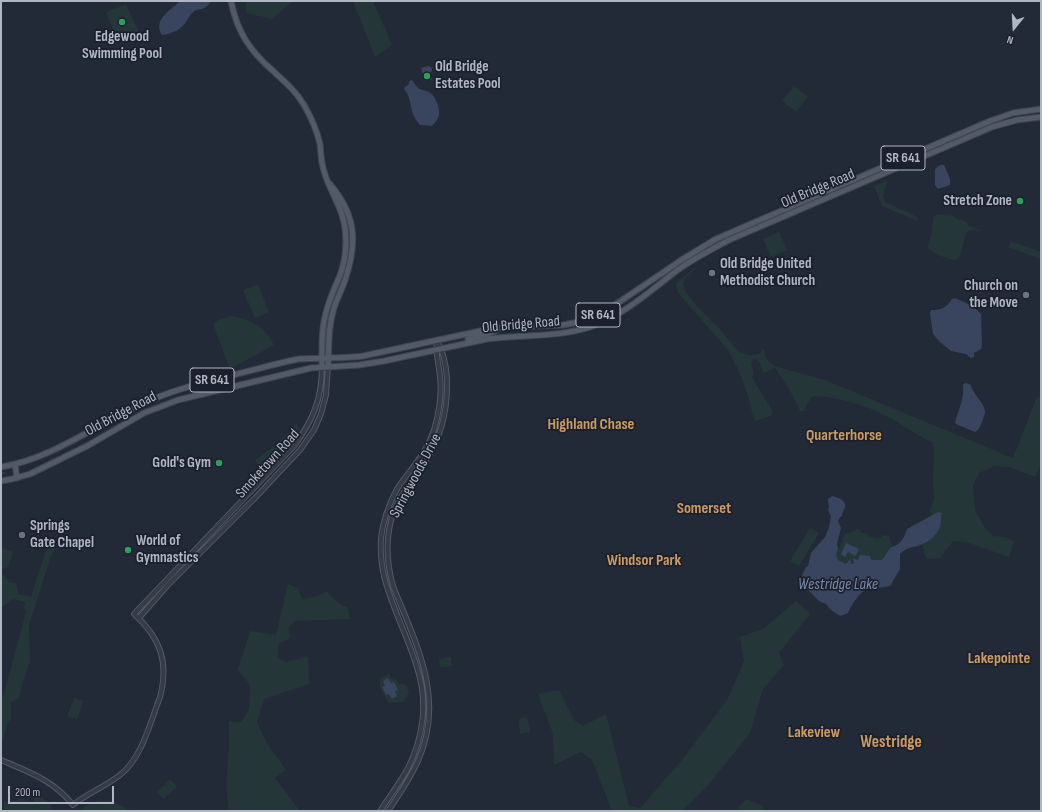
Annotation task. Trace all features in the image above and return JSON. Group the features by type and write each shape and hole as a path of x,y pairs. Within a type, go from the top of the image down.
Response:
{"main road":[{"name":"Smoketown Road","path":"231,1 236,21 249,45 260,59 290,86 305,106 317,134 326,179 343,217 346,241 342,268 331,295 324,322 322,339 322,366"},
{"name":"Old Bridge Road","path":"1,468 15,465 52,451 134,407 172,391 190,386 299,359 353,358 484,330 563,325 594,317 609,309 688,255 723,236 990,121 1013,113 1041,109"},
{"name":"Old Bridge Road","path":"441,347 486,338 553,335 590,327 619,313 694,259 729,240 992,127 1017,120 1041,117"},
{"name":"Smoketown Road","path":"326,179 346,206 352,223 353,236 346,278 337,299 331,319 328,366"},
{"path":"436,350 441,347 488,334 501,328"},
{"name":"Old Bridge Road","path":"1,481 30,474 72,454 139,416 178,400 305,369 322,366 359,365 384,362 436,350"},
{"path":"15,465 17,478"}],"street":[{"name":"Springwoods Drive","path":"388,811 412,773 422,752 428,730 430,703 423,664 393,586 387,555 391,522 397,504 409,484 425,463 443,423 446,408 447,386 445,363 441,347 437,341"},
{"name":"Springwoods Drive","path":"380,811 408,767 417,744 422,723 423,701 420,676 385,583 381,562 381,540 386,515 394,496 426,449 437,420 440,391 436,350 437,341"},
{"name":"Smoketown Road","path":"322,366 321,387 316,408 308,427 294,446 134,614 139,618 171,581 255,498 300,450 314,430 321,414 326,395 328,366"},
{"path":"1,760 44,779 57,788 73,805 114,779 129,766 140,749 160,697 164,670 161,654 156,641 139,618"}],"shaded area":[{"path":"246,1 293,1 272,19 246,13"},
{"path":"353,1 373,1 392,45 375,57"},
{"name":"Edgewood Swimming Pool","path":"126,4 139,32 117,40 106,12"},
{"path":"794,86 808,97 796,112 782,101"},
{"path":"887,182 883,196 885,202 917,217 917,221 882,206 874,186"},
{"path":"948,214 967,222 968,226 982,231 973,230 966,234 960,256 957,260 941,256 928,248 933,218 936,215"},
{"path":"779,232 787,250 771,257 763,239"},
{"path":"1011,241 1041,252 1041,259 1008,247"},
{"path":"696,267 683,283 685,291 739,352 755,355 764,349 766,358 774,366 825,380 1013,458 1036,399 1041,395 1041,464 1035,477 1010,467 995,466 979,473 973,485 975,510 985,528 993,536 1004,537 1014,541 1009,557 966,542 953,541 940,558 926,559 922,545 929,541 942,513 932,515 929,510 934,500 934,448 932,442 887,417 867,407 846,401 835,398 813,396 804,411 800,411 788,387 775,368 764,373 759,362 755,359 751,362 754,374 752,377 772,410 772,415 755,421 743,380 728,350 677,291 676,284 678,281"},
{"path":"258,284 269,312 255,318 243,290"},
{"path":"231,316 245,319 257,325 267,333 274,345 230,369 213,324 221,319"},
{"path":"294,424 297,425 299,429 270,463 260,468 255,460 278,445 278,443 290,431"},
{"path":"810,528 819,533 799,566 790,561"},
{"path":"859,529 862,533 869,534 868,536 878,539 881,538 882,535 889,536 891,547 882,561 858,560 854,558 854,563 851,564 849,559 846,564 838,560 836,554 843,540 843,535"},
{"path":"49,541 58,543 50,559 29,625 30,661 22,684 19,699 11,702 11,719 8,723 1,745 1,697 4,694 26,612 24,607 25,602 13,599 1,608 1,575 5,576 9,582 16,583 18,594 31,597"},
{"path":"1,548 13,552 8,567 1,570"},
{"path":"288,584 298,588 302,599 315,597 327,591 337,602 348,608 350,619 295,621 289,627 290,638 278,644 278,658 286,662 308,656 309,684 264,699 257,722 267,743 286,770 275,778 300,811 227,811 226,784 229,748 229,721 241,722 249,709 250,685 238,670 250,631 276,635"},
{"path":"796,601 810,614 779,653 784,665 763,689 750,733 710,783 682,811 612,811 592,760 581,752 554,765 553,734 538,694 559,690 574,720 583,726 606,714 629,806 640,808 682,760 727,700 744,661 740,637 763,629"},
{"path":"451,657 452,666 440,667 439,659"},
{"path":"389,674 391,678 398,681 398,683 406,685 409,692 404,702 388,703 380,687 380,679"},
{"path":"74,698 83,701 77,720 67,716"},
{"path":"526,717 530,730 529,732 520,734 519,720 520,718"},
{"path":"170,779 177,787 163,799 157,792"},
{"path":"36,793 51,804 52,811 4,811 4,802 22,799 33,803"},
{"path":"746,799 761,805 765,811 735,811"},
{"path":"111,800 130,811 80,811 90,802"}],"water":[{"path":"180,1 211,1 206,7 196,10 190,15 184,25 179,29 172,33 162,35 159,25 161,20"},
{"name":"Old Bridge Estates Pool","path":"428,66 432,69 430,73 432,79 425,81 421,68"},
{"path":"412,80 416,86 422,90 428,91 434,96 437,102 439,115 432,126 420,125 413,115 409,97 404,89 409,84 409,81"},
{"path":"940,165 944,165 950,179 950,185 938,189 935,185 935,169"},
{"path":"954,298 969,304 981,314 981,349 974,353 974,357 971,358 966,354 951,351 933,334 930,313 931,310 943,308"},
{"path":"966,383 971,385 974,393 985,409 981,425 975,432 955,423 962,399 963,384"},
{"name":"Westridge Lake","path":"832,496 841,499 845,504 842,516 838,521 841,528 836,554 838,560 846,564 850,559 851,564 854,563 853,558 858,560 860,555 870,556 871,560 882,560 891,547 897,545 901,541 907,529 938,512 942,513 940,527 932,538 923,544 908,548 900,554 900,569 890,586 865,588 848,613 840,616 831,610 826,604 819,601 801,583 806,567 808,566 811,553 825,537 829,527 831,517 828,510 828,499"},
{"path":"846,543 859,549 855,556 848,552 845,557 841,554"},
{"path":"388,678 391,683 394,682 398,690 395,691 397,696 392,699 389,694 386,695 382,687 385,686 383,681"}],"place":[{"name":"Edgewood Swimming Pool","path":"122,22"},
{"name":"Old Bridge Estates Pool","path":"427,76"},
{"name":"Stretch Zone","path":"1020,201"},
{"name":"Old Bridge United Methodist Church","path":"712,273"},
{"name":"Church on the Move","path":"1026,295"},
{"name":"Gold's Gym","path":"219,463"},
{"name":"Springs Gate Chapel","path":"22,535"},
{"name":"World of Gymnastics","path":"128,550"}],"district":[{"name":"Highland Chase","path":"591,425"},
{"name":"Quarterhorse","path":"844,436"},
{"name":"Somerset","path":"704,509"},
{"name":"Windsor Park","path":"644,561"},
{"name":"Lakepointe","path":"999,659"},
{"name":"Lakeview","path":"814,733"},
{"name":"Westridge","path":"891,743"}]}
